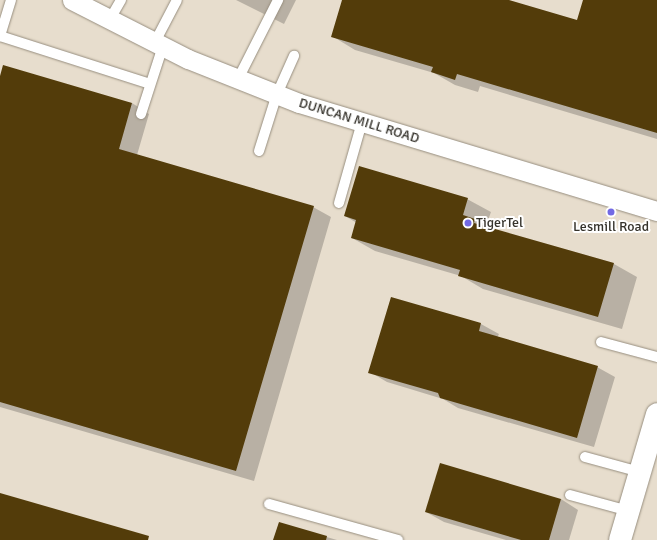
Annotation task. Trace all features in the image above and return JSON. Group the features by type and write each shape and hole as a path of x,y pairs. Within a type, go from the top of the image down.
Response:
{"street":[{"name":"DUNCAN MILL ROAD","path":"72,0 159,44 238,79 277,94 362,122 657,211"},
{"path":"620,540 657,414"}],"lane":[{"path":"11,0 0,36 150,84"},
{"path":"110,19 121,0"},
{"path":"141,114 150,84 159,44 177,0"},
{"path":"238,79 278,0"},
{"path":"259,151 277,94 294,56"},
{"path":"339,203 362,122"},
{"path":"601,342 657,357"},
{"path":"585,457 640,472"},
{"path":"570,495 629,511"},
{"path":"269,504 398,540"}],"building":[{"path":"342,0 509,0 577,20 583,0 657,0 657,133 457,74 455,80 431,72 433,67 331,37"},
{"path":"3,65 132,103 119,149 314,206 236,471 0,402 0,76"},
{"path":"359,166 468,198 463,215 475,219 474,223 614,263 598,317 458,276 460,270 351,238 356,220 344,216"},
{"path":"391,297 481,323 479,331 598,366 577,438 440,398 438,393 368,373"},
{"path":"440,463 561,499 549,540 521,540 425,512"},
{"path":"0,493 149,536 148,540 0,540"},
{"path":"279,522 327,536 326,540 273,540"}],"place":[{"name":"Lesmill Road","path":"611,212"},
{"name":"TigerTel","path":"468,223"}]}
